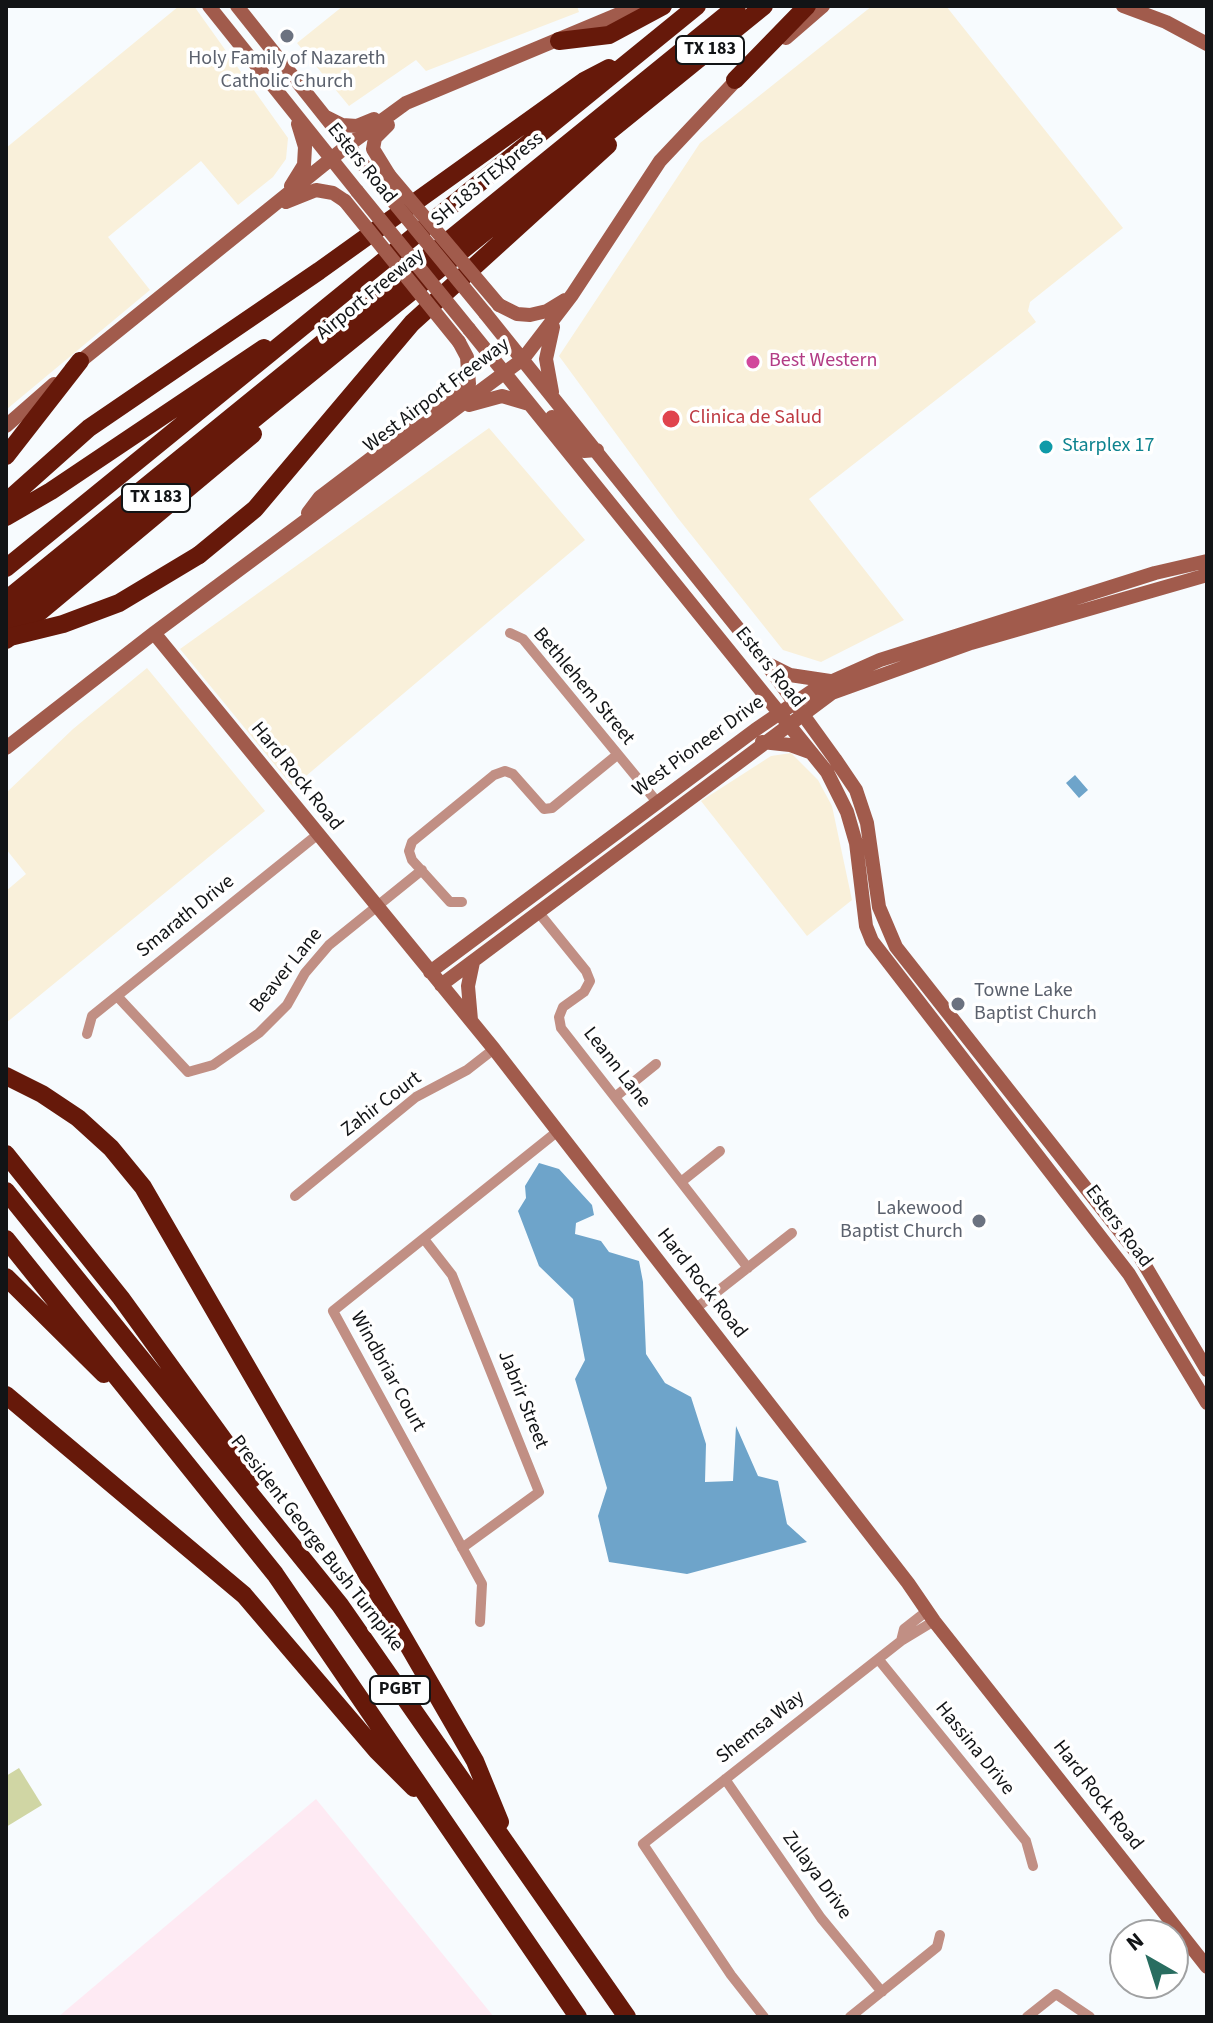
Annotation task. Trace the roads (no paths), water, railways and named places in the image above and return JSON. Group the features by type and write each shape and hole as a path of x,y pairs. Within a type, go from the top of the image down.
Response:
{"highway":[{"path":"559,41 609,35 663,6"},
{"name":"Airport Freeway","path":"6,568 697,6"},
{"name":"SH 183 TEXpress","path":"6,587 725,6"},
{"name":"SH 183 TEXpress","path":"6,600 737,6"},
{"name":"Airport Freeway","path":"6,620 764,6"},
{"path":"735,80 807,6"},
{"path":"6,502 89,428 319,271 584,81 643,50"},
{"path":"6,639 63,624 119,603 199,555 255,509 412,323 588,166 656,93"},
{"path":"6,517 51,491 254,353 306,326"},
{"path":"6,456 80,361"},
{"path":"6,639 255,433 306,375"},
{"path":"6,1076 59,1104 111,1148 143,1187 475,1761 513,1854"},
{"path":"6,1154 77,1242 236,1454 281,1530"},
{"name":"President George Bush Turnpike","path":"6,1191 348,1616 627,2017"},
{"name":"PGBT","path":"6,1239 282,1584 578,2017"},
{"path":"12,1284 148,1414"},
{"path":"6,1395 244,1595 377,1751 444,1818"}],"main road":[{"name":"Esters Road","path":"209,6 812,753 839,791 847,812 872,941 913,984 1003,1098 1140,1257 1207,1370"},
{"name":"Esters Road","path":"237,6 347,146 597,450 765,662 822,740 856,790 867,823 879,907 913,984"},
{"path":"323,114 342,125 357,126 508,58 559,41 638,6"},
{"name":"West Airport Freeway","path":"6,748 154,633 523,359 572,295 660,161 735,80 823,6"},
{"path":"1123,6 1166,22 1207,44"},
{"path":"6,426 80,361 331,158 406,103"},
{"path":"406,103 375,138 373,149 389,175 499,305 517,314 530,315 547,311 572,295"},
{"path":"283,197 304,165 305,147 301,129 288,106"},
{"path":"261,216 316,190 333,193 345,201 459,342 467,357 469,384 320,497 298,526"},
{"path":"553,396 546,359 556,318"},
{"path":"454,411 493,397 508,396 548,412 584,451 597,450"},
{"path":"579,464 597,450"},
{"path":"624,520 660,549 678,554"},
{"path":"662,567 678,554"},
{"name":"West Pioneer Drive","path":"430,972 688,779 798,707 880,660 1155,573 1207,561"},
{"name":"West Pioneer Drive","path":"831,687 1207,575"},
{"name":"Hard Rock Road","path":"154,633 494,1049 930,1616 1207,1967"},
{"path":"765,662 790,675 831,687 820,717 822,740"},
{"name":"West Pioneer Drive","path":"441,985 762,742 783,718"},
{"path":"762,742 790,745 812,753"},
{"path":"650,828 649,823 682,791 688,779"},
{"path":"539,913 537,904 589,861 596,847"},
{"path":"471,1021 468,986 473,962"},
{"name":"Esters Road","path":"1003,1098 1129,1274 1207,1403"}],"street":[{"name":"Bethlehem Street","path":"510,633 523,639 657,802"},
{"path":"462,902 450,902 410,856 412,842 494,775 505,771 513,774 544,809 552,808 617,755"},
{"name":"Smarath Drive","path":"87,1034 92,1016 317,835"},
{"path":"376,906 422,870"},
{"name":"Beaver Lane","path":"117,996 188,1072 213,1065 259,1033 287,1005 305,973 329,945 376,906"},
{"name":"Leann Lane","path":"539,913 586,971 590,981 584,992 563,1007 559,1017 561,1028 748,1268"},
{"name":"Zahir Court","path":"295,1196 416,1097 467,1070 494,1049"},
{"path":"615,1097 656,1064"},
{"name":"Windbriar Court","path":"480,1622 482,1584 333,1311 558,1131"},
{"path":"681,1182 720,1151"},
{"path":"695,1309 792,1233"},
{"name":"Jabrir Street","path":"424,1239 452,1275 539,1492 462,1548"},
{"name":"Shemsa Way","path":"764,2017 731,1975 643,1844 879,1660 930,1616"},
{"name":"Hassina Drive","path":"879,1660 1026,1841 1033,1866"},
{"name":"Zulaya Drive","path":"725,1779 821,1918 882,1992"},
{"path":"850,2017 937,1947 940,1935"},
{"path":"1027,2017 1056,1994 1090,2017"}],"water":[{"path":"1075,775 1088,790 1079,798 1066,783"},
{"path":"539,1163 559,1169 592,1205 594,1215 576,1223 575,1234 601,1241 609,1252 639,1261 643,1282 646,1354 665,1383 691,1397 706,1444 705,1482 733,1481 736,1426 758,1476 778,1481 787,1524 807,1542 687,1574 609,1562 598,1516 607,1488 575,1379 585,1360 573,1299 539,1266 518,1211 526,1198 525,1186"}],"place":[{"name":"Holy Family of Nazareth Catholic Church","path":"287,36"},
{"name":"Best Western","path":"753,362"},
{"name":"Clinica de Salud","path":"671,419"},
{"name":"Starplex 17","path":"1046,447"},
{"name":"Towne Lake Baptist Church","path":"958,1004"},
{"name":"Lakewood Baptist Church","path":"979,1221"}]}
